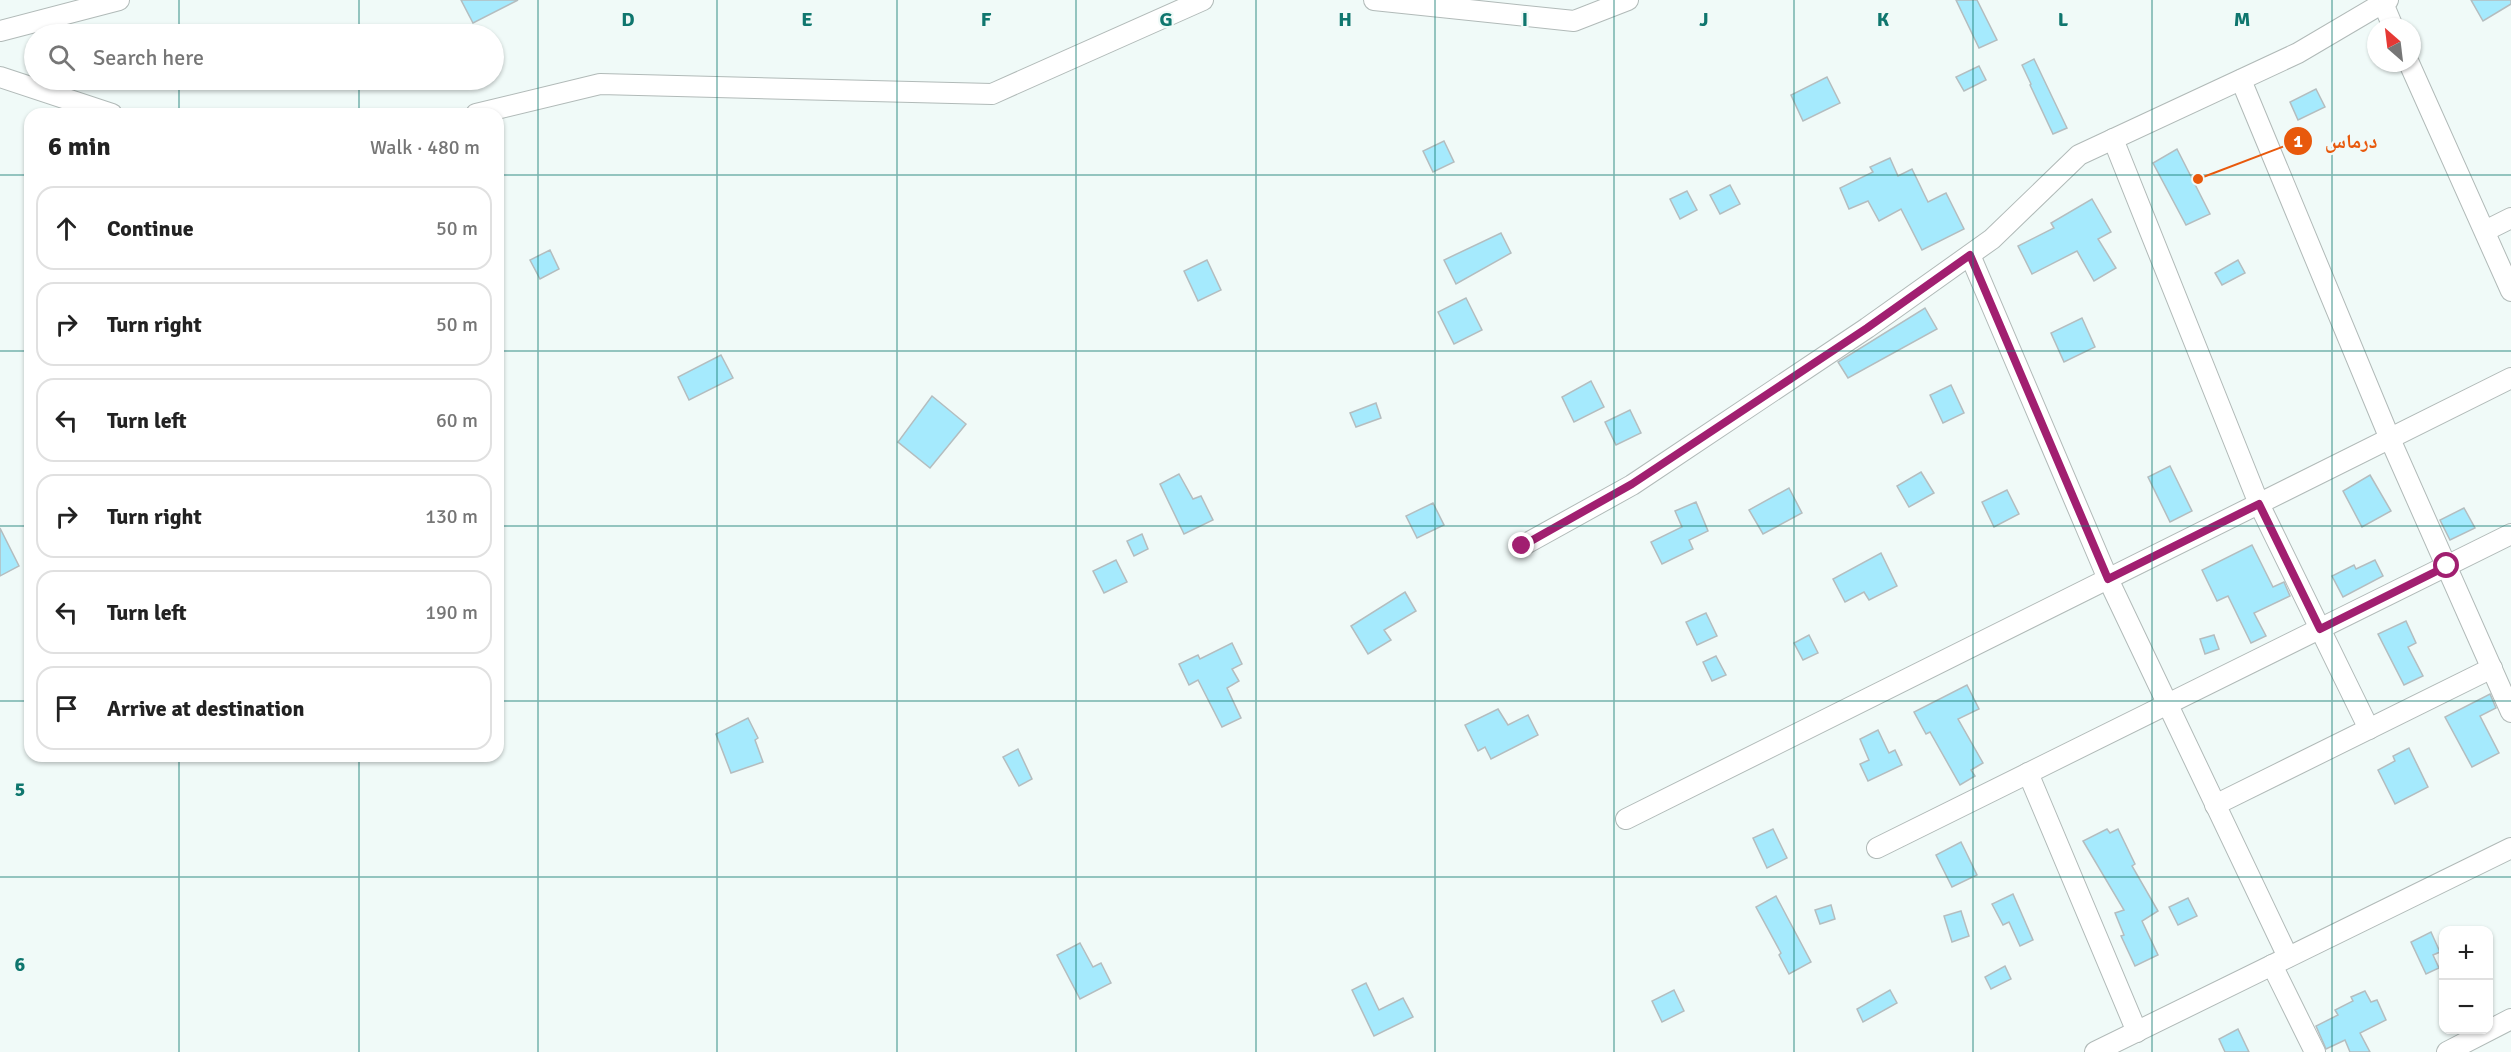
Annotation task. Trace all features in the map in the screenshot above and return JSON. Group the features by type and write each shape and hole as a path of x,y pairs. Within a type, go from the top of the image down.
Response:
{"street":[{"path":"27,24 119,0"},
{"path":"501,108 600,84 992,94 1203,0"},
{"path":"1374,0 1574,21 1628,0"},
{"path":"1522,546 1632,484 1867,328 1992,239 2079,155 2298,53 2385,2 2390,18"},
{"path":"0,31 24,25"},
{"path":"2413,72 2511,291"},
{"path":"0,77 24,85"},
{"path":"2241,80 2390,438 2511,712"},
{"path":"39,90 94,108"},
{"path":"2114,139 2259,504 2369,729"},
{"path":"2485,231 2511,218"},
{"path":"1970,255 2108,579 2215,805 2315,1052"},
{"path":"1626,819 2511,378"},
{"path":"1877,848 2511,534"},
{"path":"2215,805 2492,668"},
{"path":"2028,773 2137,1032"},
{"path":"2095,1052 2511,848"},
{"path":"2446,1052 2511,1019"}],"building":[{"path":"461,0 518,0 473,23"},
{"path":"1956,0 1977,0 1997,40 1979,48"},
{"path":"2471,0 2511,0 2511,4 2483,21"},
{"path":"2034,59 2067,128 2053,134 2022,65"},
{"path":"1979,66 1986,80 1964,91 1956,77"},
{"path":"1827,77 1840,103 1803,121 1791,95"},
{"path":"2316,89 2325,107 2298,120 2290,102"},
{"path":"1444,141 1454,162 1433,172 1423,151"},
{"path":"2177,149 2210,214 2186,225 2153,163"},
{"path":"1890,158 1898,176 1912,169 1928,202 1946,193 1964,229 1922,250 1901,209 1879,221 1868,201 1849,209 1840,188 1873,172 1870,167"},
{"path":"1730,185 1740,204 1720,214 1710,195"},
{"path":"1687,191 1697,210 1680,219 1670,199"},
{"path":"2092,199 2111,232 2098,239 2116,268 2094,281 2077,251 2032,274 2018,246 2054,228 2051,223"},
{"path":"1501,233 1511,253 1456,284 1444,260"},
{"path":"550,250 559,269 540,279 530,260"},
{"path":"1207,260 1221,290 1198,301 1184,271"},
{"path":"2238,260 2245,273 2222,285 2215,273"},
{"path":"1466,298 1482,330 1454,344 1438,312"},
{"path":"1925,308 1937,329 1848,378 1838,362"},
{"path":"2082,318 2095,347 2064,362 2051,333"},
{"path":"721,355 733,378 689,400 678,377"},
{"path":"1591,381 1604,407 1574,422 1562,397"},
{"path":"1951,385 1964,413 1943,423 1930,395"},
{"path":"932,396 966,424 930,468 898,442"},
{"path":"1376,403 1381,418 1356,427 1350,413"},
{"path":"1630,410 1641,433 1616,445 1605,422"},
{"path":"2170,466 2192,511 2170,522 2148,477"},
{"path":"1921,472 1934,493 1909,507 1897,486"},
{"path":"1179,474 1193,499 1201,496 1213,520 1184,534 1160,484"},
{"path":"2370,475 2391,511 2362,527 2343,491"},
{"path":"1789,488 1802,513 1763,534 1749,510"},
{"path":"2007,490 2019,514 1994,527 1982,502"},
{"path":"1696,502 1708,531 1689,540 1693,549 1662,564 1651,542 1682,527 1675,511"},
{"path":"1433,503 1444,525 1417,538 1406,516"},
{"path":"2464,508 2475,528 2450,540 2440,520"},
{"path":"0,528 19,566 0,576"},
{"path":"1142,534 1148,549 1134,556 1127,541"},
{"path":"2252,545 2273,587 2284,582 2290,596 2254,613 2266,636 2251,643 2228,596 2217,601 2202,570"},
{"path":"1881,553 1897,586 1869,600 1864,592 1845,602 1833,579"},
{"path":"1116,560 1127,582 1104,593 1093,571"},
{"path":"2375,560 2383,576 2343,597 2332,576 2354,565 2356,569"},
{"path":"1405,592 1416,611 1384,630 1391,640 1368,654 1351,626"},
{"path":"1706,613 1717,636 1697,645 1686,622"},
{"path":"2406,621 2416,643 2408,647 2423,676 2404,685 2378,634"},
{"path":"1809,635 1818,653 1803,660 1794,643"},
{"path":"2214,635 2219,649 2205,654 2200,639"},
{"path":"1232,643 1242,664 1232,669 1239,681 1227,688 1241,718 1222,727 1198,680 1189,685 1179,664 1198,655 1200,659"},
{"path":"1716,656 1726,675 1712,681 1703,662"},
{"path":"1967,685 1979,709 1958,719 1983,763 1971,770 1975,776 1960,785 1930,732 1926,734 1914,712"},
{"path":"2490,694 2496,708 2480,716 2499,753 2472,767 2445,717"},
{"path":"1498,709 1508,725 1528,715 1538,735 1491,759 1485,747 1478,751 1465,725"},
{"path":"748,718 758,738 755,740 763,762 731,773 716,734"},
{"path":"1878,730 1889,753 1895,750 1902,765 1868,781 1860,764 1869,760 1860,739"},
{"path":"2409,748 2428,787 2395,804 2378,770 2395,761 2393,756"},
{"path":"1018,749 1032,779 1019,786 1003,757"},
{"path":"1773,829 1787,858 1767,868 1753,838"},
{"path":"2107,829 2110,833 2118,829 2135,864 2132,866 2158,911 2142,921 2158,955 2135,966 2121,936 2124,935 2115,913 2124,910 2083,841"},
{"path":"1961,842 1977,875 1952,887 1936,855"},
{"path":"2013,894 2033,940 2020,946 2009,922 2003,925 1992,904"},
{"path":"1776,896 1811,962 1789,974 1779,955 1781,953 1756,907"},
{"path":"2188,898 2197,916 2178,925 2169,907"},
{"path":"1831,905 1835,919 1820,924 1815,910"},
{"path":"1961,911 1969,936 1952,942 1944,916"},
{"path":"2431,932 2439,950 2439,952 2433,955 2439,968 2426,974 2411,942"},
{"path":"1080,943 1093,967 1101,963 1111,983 1080,999 1057,955"},
{"path":"2005,966 2011,979 1991,989 1985,977"},
{"path":"1366,983 1379,1010 1403,998 1413,1017 1374,1036 1352,990"},
{"path":"1674,990 1684,1011 1662,1022 1652,1001"},
{"path":"1890,990 1897,1003 1863,1022 1857,1009"},
{"path":"2365,991 2371,1002 2377,1000 2386,1020 2360,1033 2370,1052 2350,1052 2345,1040 2326,1049 2316,1026 2338,1015 2335,1010 2353,1001 2351,997"},
{"path":"2238,1029 2249,1052 2225,1052 2219,1039"}],"place":[{"name":"درماس","path":"2198,179"}],"route":[{"path":"1522,546 1632,484 1867,328 1970,255 2108,579 2259,504 2320,629 2447,566"}]}
